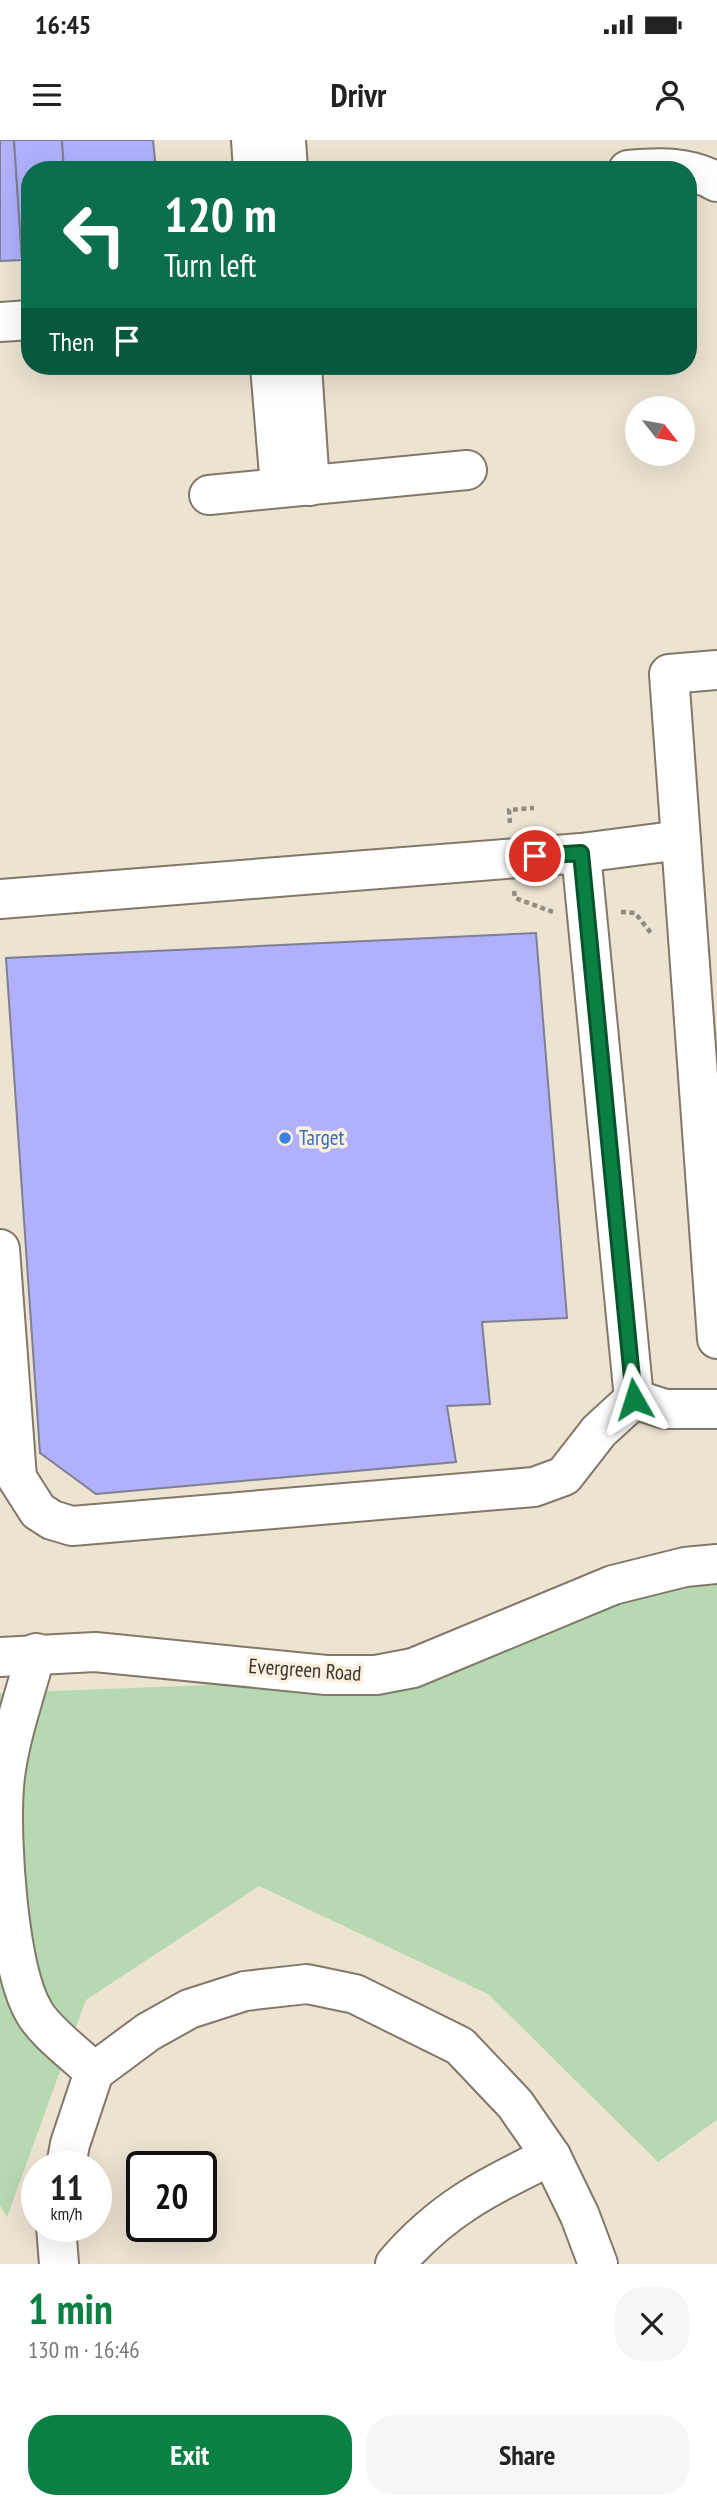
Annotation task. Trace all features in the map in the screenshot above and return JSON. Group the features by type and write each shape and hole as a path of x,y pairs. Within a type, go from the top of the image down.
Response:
{"street":[{"path":"251,140 252,161"},
{"path":"286,140 287,161"},
{"path":"697,171 717,182"},
{"path":"0,323 21,321"},
{"path":"272,375 295,487"},
{"path":"295,487 301,375"},
{"path":"209,495 467,470"},
{"path":"717,670 669,674 717,1339"},
{"path":"0,899 581,853 681,840"},
{"path":"581,853 634,1399"},
{"path":"0,1249 17,1478 38,1511 52,1520 72,1526 534,1487 564,1476 599,1431 634,1399"},
{"path":"634,1399 665,1409 717,1409"},
{"name":"Evergreen Road","path":"18,1655 106,1653 326,1675 376,1675 413,1668 613,1585 685,1567 717,1564"},
{"path":"18,1655 4,1786 5,1863 12,1942 21,1983 34,2014 94,2072"},
{"path":"69,2151 94,2072 148,2032 189,2009 245,1991 307,1984 355,1994 460,2046 515,2104 551,2156 580,2216 597,2264"},
{"path":"395,2264 418,2237 456,2205 551,2156"},
{"path":"58,2242 59,2264"}],"path":[{"path":"515,898 561,915"},
{"path":"620,912 635,914 652,935 660,936"}],"green space":[{"path":"717,1564 717,2120 658,2162 488,1994 259,1886 86,2000 31,2151 21,2151 21,2179 7,2217 0,2205 0,1693 393,1678"}],"building":[{"path":"0,140 14,140 21,260 0,261"},
{"path":"14,140 62,140 63,161 21,161 21,245"},
{"path":"62,140 153,140 155,161 63,161"},
{"name":"Target","path":"536,933 567,1318 482,1322 490,1404 447,1406 456,1462 96,1494 40,1453 6,958"}],"place":[{"name":"Target","path":"285,1138"}],"route":[{"path":"535,856 581,853 634,1399"}]}
